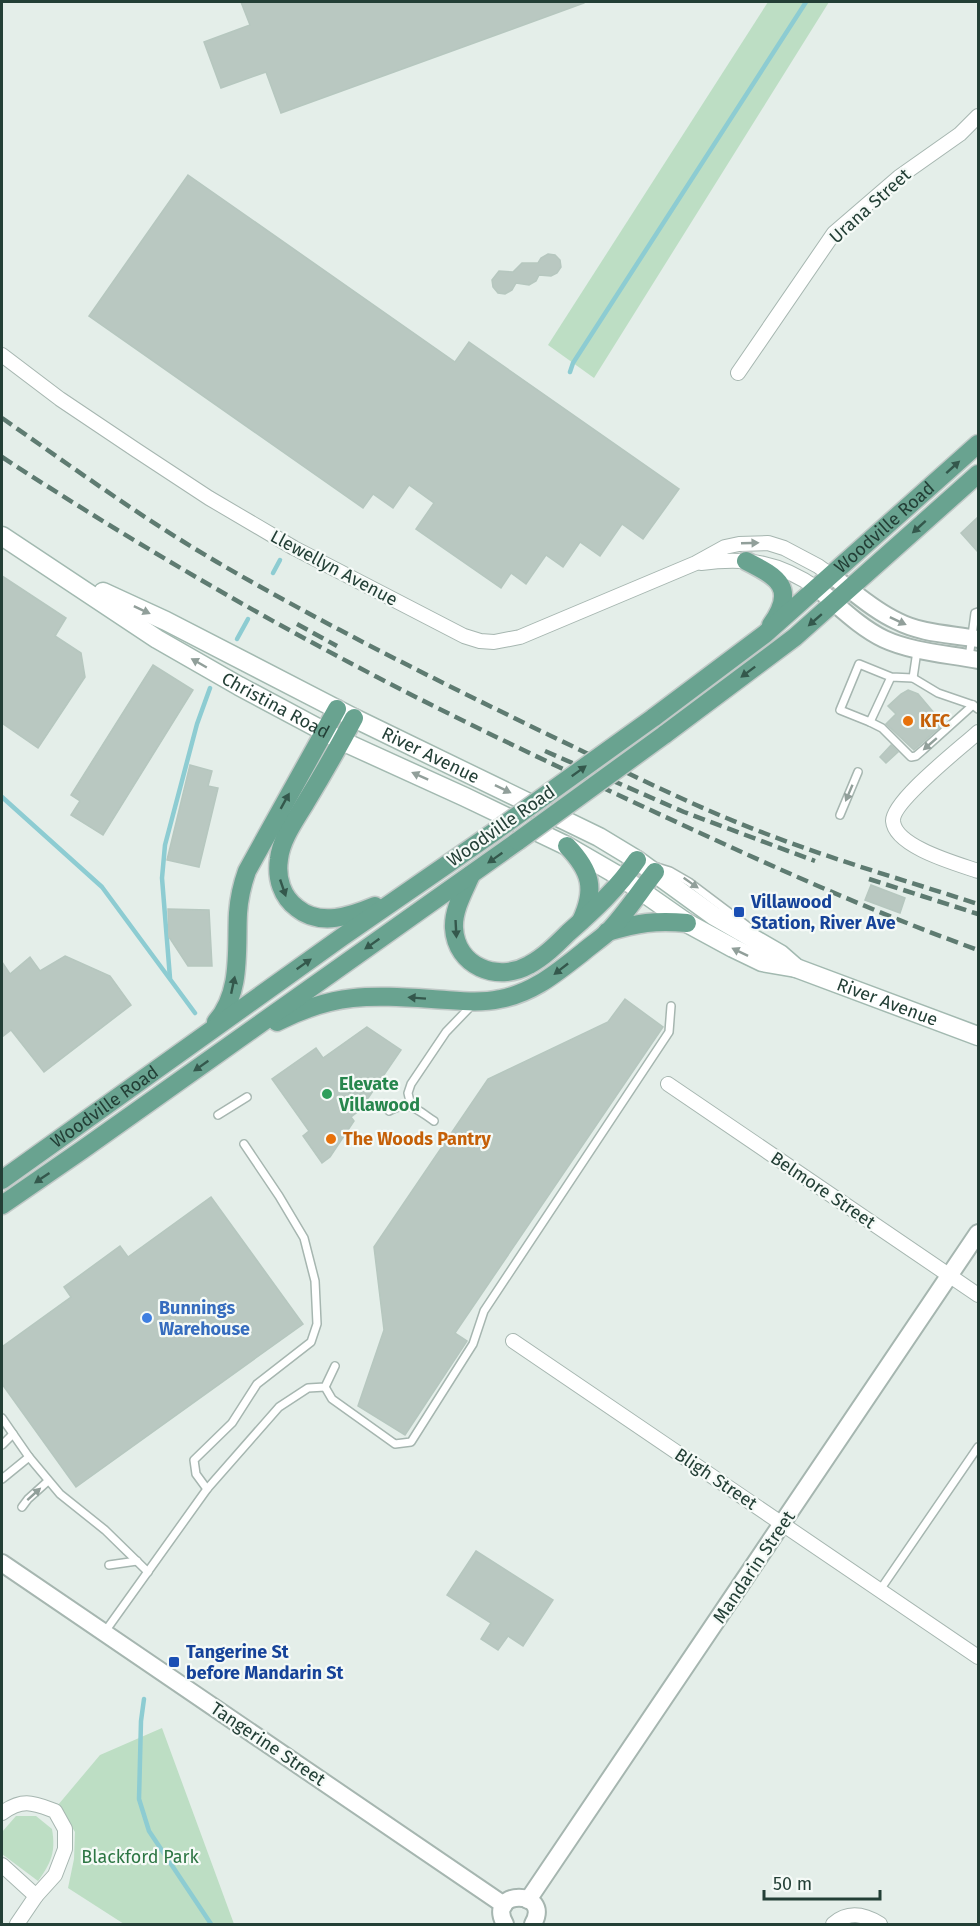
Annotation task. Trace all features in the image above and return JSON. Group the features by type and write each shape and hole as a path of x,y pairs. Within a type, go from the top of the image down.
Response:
{"main road":[{"name":"Woodville Road","path":"2,1180 497,830 765,634 978,444"},
{"name":"Woodville Road","path":"2,1205 472,874 795,637 978,474"},
{"name":"Christina Road","path":"2,536 157,639 239,686 342,741 567,846"},
{"path":"746,561 772,574 781,585 783,593 780,608 765,634"},
{"name":"River Avenue","path":"51,568 166,621 354,718 579,826 638,860 714,916 772,948 795,968"},
{"path":"205,1035 224,1012 234,984 240,901 247,871 337,709"},
{"path":"354,718 283,845 278,873 281,888 287,900 299,911 327,919 361,912 406,893"},
{"name":"River Avenue","path":"567,846 624,879 687,923 762,962 795,968 978,1036"},
{"path":"567,846 584,866 588,878 590,897 580,922"},
{"path":"472,874 456,914 454,927 457,942 464,954 484,970 499,974 528,966 539,959 598,907 638,860"},
{"path":"228,1047 297,1012 343,998 394,996 475,1002 522,993 545,981 607,932 655,872"},
{"path":"607,932 640,923 664,921 687,923"}],"street":[{"name":"Urana Street","path":"738,373 834,233 899,177 960,134 978,116"},
{"name":"Llewellyn Avenue","path":"2,355 60,399 218,503 294,548 446,628 472,639 494,642 520,637 696,563 725,547 739,544 768,543 801,557 832,576"},
{"name":"Llewellyn Avenue","path":"696,563 731,560 777,566 792,572 818,589 851,618 884,639 918,649 974,659"},
{"path":"832,576 896,621 925,631 976,639"},
{"path":"978,732 910,793 897,810 893,820 904,840 925,851 978,871"},
{"name":"Belmore Street","path":"668,1084 978,1295"},
{"name":"Mandarin Street","path":"528,1900 978,1233"},
{"name":"Bligh Street","path":"513,1341 978,1657"},
{"name":"Tangerine Street","path":"2,1563 504,1905"},
{"path":"2,1813 9,1808 31,1802 55,1810 65,1829 64,1849 55,1875 36,1896 17,1924"},
{"path":"2,1865 36,1896"},
{"path":"505,1924 502,1916 504,1905 513,1898 519,1897 534,1905 536,1916 533,1924"},
{"path":"833,1924 842,1917 857,1915 866,1916 880,1924"}],"lane":[{"path":"974,659 975,613 978,612"},
{"path":"913,678 918,649"},
{"path":"859,664 891,677 913,678 938,693 976,707 916,756 911,757 882,728 840,710 859,664"},
{"path":"870,722 891,677"},
{"path":"840,814 858,772"},
{"path":"638,860 670,871 689,882 750,927 772,948"},
{"path":"411,1106 408,1093 411,1084 446,1032 475,1002"},
{"path":"325,1388 332,1399 395,1444 411,1442 473,1344 484,1311 669,1032 671,1006"},
{"path":"218,1115 247,1097"},
{"path":"389,1111 400,1105 411,1106 434,1122"},
{"path":"207,1489 196,1474 194,1460 232,1423 257,1384 311,1342 317,1324 315,1281 304,1238 244,1144"},
{"path":"325,1388 335,1366"},
{"path":"104,1633 207,1489 279,1407 308,1388 325,1388"},
{"path":"2,1418 29,1457 60,1494 105,1530 148,1572"},
{"path":"2,1445 13,1434"},
{"path":"880,1590 978,1447"},
{"path":"2,1479 29,1457"},
{"path":"22,1507 48,1481"},
{"path":"109,1565 137,1561"}],"green space":[{"path":"768,2 829,2 594,378 548,345"},
{"name":"Blackford Park","path":"162,1728 234,1924 124,1924 68,1888 74,1859 75,1832 58,1805 100,1755"},
{"path":"16,1816 36,1816 52,1829 51,1857 38,1881 2,1854 2,1832"}],"building":[{"path":"241,2 584,3 281,113 266,72 221,88 204,42 250,25"},
{"path":"188,175 455,362 469,342 679,489 643,539 622,524 600,556 580,542 563,567 546,555 526,584 511,573 501,588 416,529 434,503 409,485 393,508 373,494 363,508 89,316"},
{"path":"548,254 555,255 560,260 561,267 557,273 551,276 539,275 536,281 529,285 516,283 512,290 505,294 498,293 493,287 492,280 499,271 513,272 522,263 538,263"},
{"path":"978,517 978,552 961,533"},
{"path":"2,576 66,618 55,636 81,653 85,677 38,748 2,723"},
{"path":"153,665 193,690 103,835 71,815 80,801 71,795"},
{"path":"908,690 918,694 940,720 937,723 940,727 914,750 886,724 896,714 888,706"},
{"path":"891,745 898,752 886,763 880,757"},
{"path":"190,765 212,771 208,786 218,788 199,867 167,860"},
{"path":"871,885 905,898 900,913 865,900"},
{"path":"168,909 209,910 212,966 188,966 169,937"},
{"path":"65,956 110,976 131,1005 44,1072 11,1030 2,1037 2,962 10,974 30,957 40,971"},
{"path":"625,999 663,1027 455,1333 467,1341 405,1435 358,1406 384,1330 374,1247 488,1079 608,1022"},
{"name":"Elevate Villawood","path":"367,1027 401,1050 360,1110 351,1117 354,1121 330,1157 322,1163 303,1136 309,1131 272,1079 316,1048 323,1058"},
{"path":"211,1197 303,1324 76,1487 2,1384 2,1347 71,1297 64,1287 120,1246 128,1257"},
{"path":"476,1551 553,1600 523,1646 508,1636 498,1650 481,1639 491,1623 447,1595"}],"waterway":[{"path":"570,372 573,363 806,2"},
{"path":"273,573 280,560"},
{"path":"237,639 248,619"},
{"path":"170,978 162,878 165,845 197,724 210,688"},
{"path":"2,797 102,887 195,1013"},
{"path":"144,1699 141,1721 139,1799 149,1831 211,1924"}],"railway":[{"path":"2,418 134,510 217,562 340,630 465,694 709,811 790,843 978,904"},
{"path":"2,457 140,544 234,599 329,652 443,711 768,864 893,918 978,950"},
{"path":"297,624 337,646"},
{"path":"545,751 684,812 815,861"},
{"path":"869,879 978,914"}],"place":[{"name":"KFC","path":"908,721"},
{"name":"Villawood Station, River Ave","path":"739,912"},
{"name":"Elevate Villawood","path":"327,1094"},
{"name":"The Woods Pantry","path":"331,1139"},
{"name":"Bunnings Warehouse","path":"147,1318"},
{"name":"Tangerine St before Mandarin St","path":"174,1662"}]}
